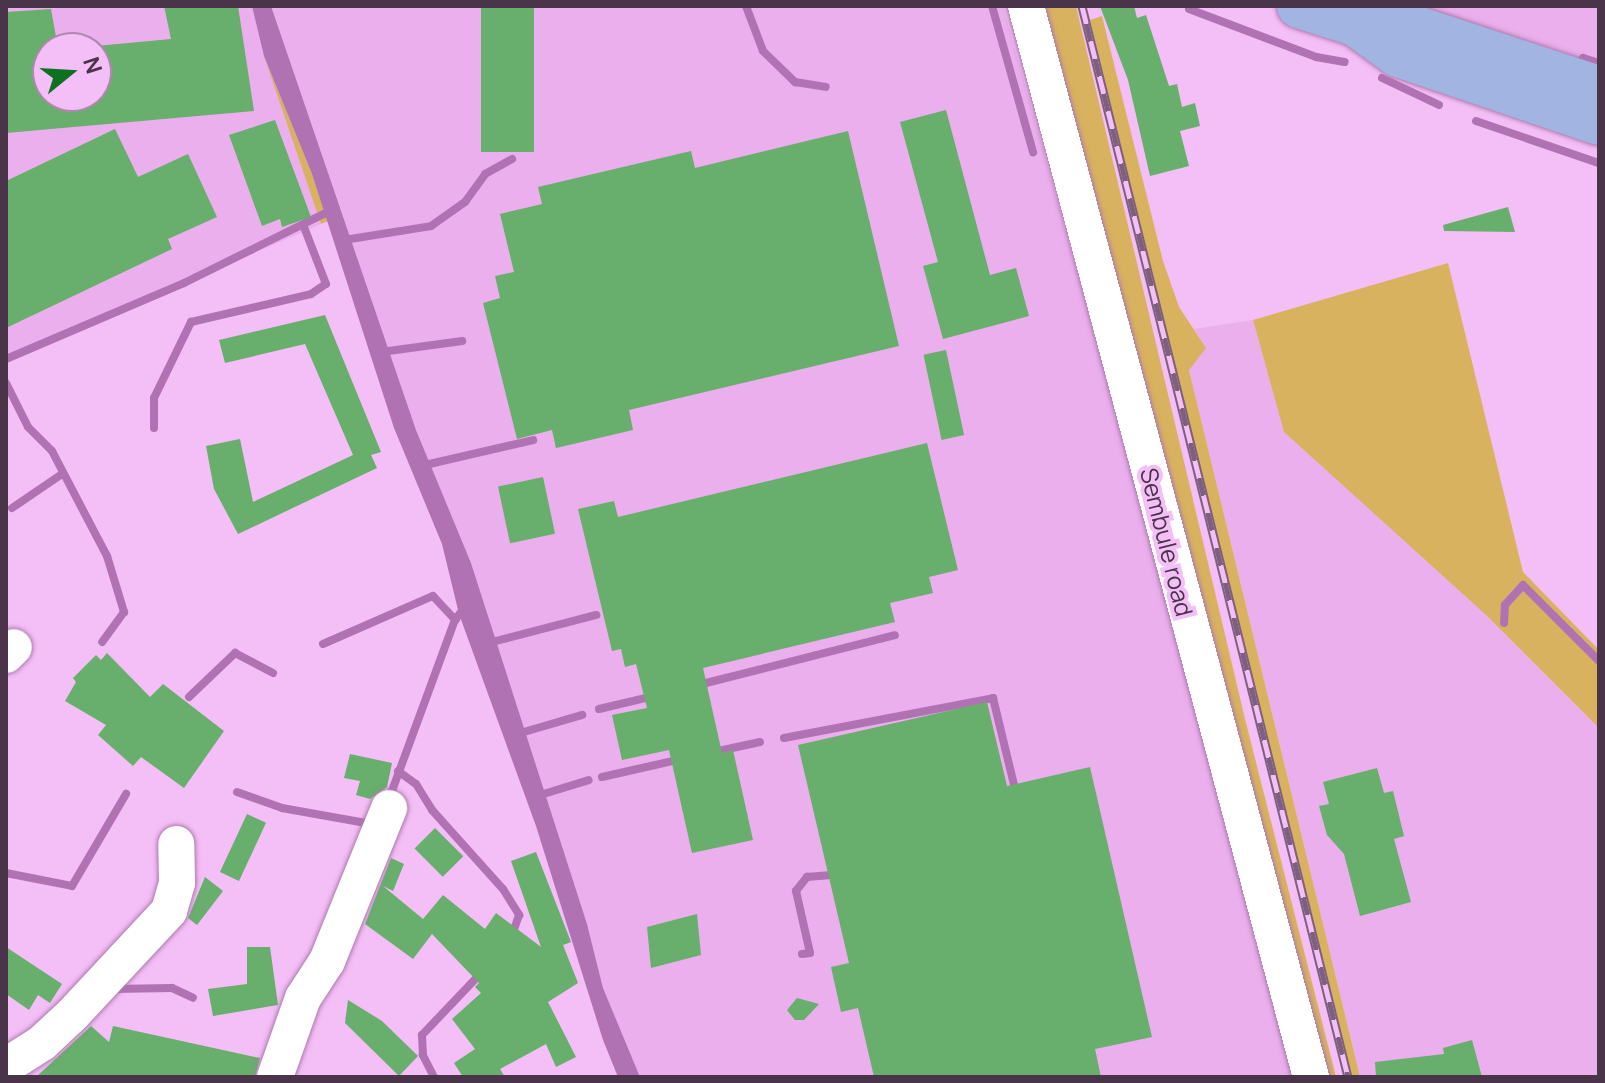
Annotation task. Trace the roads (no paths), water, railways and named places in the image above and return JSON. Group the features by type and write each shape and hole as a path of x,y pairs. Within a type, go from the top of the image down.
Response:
{"main road":[{"path":"1299,6 1355,24 1407,25 1599,88"},
{"path":"1355,24 1398,55 1599,123"}],"street":[{"name":"Sembule road","path":"1026,6 1311,1077"},
{"path":"275,1077 303,998 327,961 389,808"},
{"path":"6,1066 42,1043 164,917 177,883 176,844"}],"waterway":[{"path":"746,6 763,51 795,82 826,87"},
{"path":"992,6 1033,152"},
{"path":"1189,9 1316,57 1345,62"},
{"path":"1577,67 1583,58 1599,63"},
{"path":"1382,78 1439,105"},
{"path":"1476,121 1599,163"},
{"path":"344,240 431,226 465,202 485,174 512,159"},
{"path":"6,359 184,283 332,210"},
{"path":"154,428 154,398 191,322 311,294 326,284 304,227"},
{"path":"381,352 462,341"},
{"path":"6,383 28,427 52,451 107,556 124,612 102,642"},
{"path":"425,465 533,440"},
{"path":"12,508 62,474"},
{"path":"1504,623 1505,605 1523,585 1599,661"},
{"path":"323,644 433,596 455,620"},
{"path":"389,799 455,620 464,608"},
{"path":"484,644 596,615"},
{"path":"698,685 895,635"},
{"path":"189,697 235,653 273,673"},
{"path":"599,709 654,696"},
{"path":"784,738 993,698 1016,793"},
{"path":"517,734 582,715"},
{"path":"714,752 760,742"},
{"path":"602,777 681,759"},
{"path":"398,771 416,784 432,810 503,889 519,915 511,938"},
{"path":"537,796 589,780"},
{"path":"237,792 282,808 372,824"},
{"path":"6,873 72,886 126,794"},
{"path":"802,954 810,953 796,891 807,877 828,875"},
{"path":"434,1077 423,1055 422,1035 482,972"},
{"path":"113,989 172,988 193,998"}],"railway":[{"path":"1082,6 1348,1077"}]}
